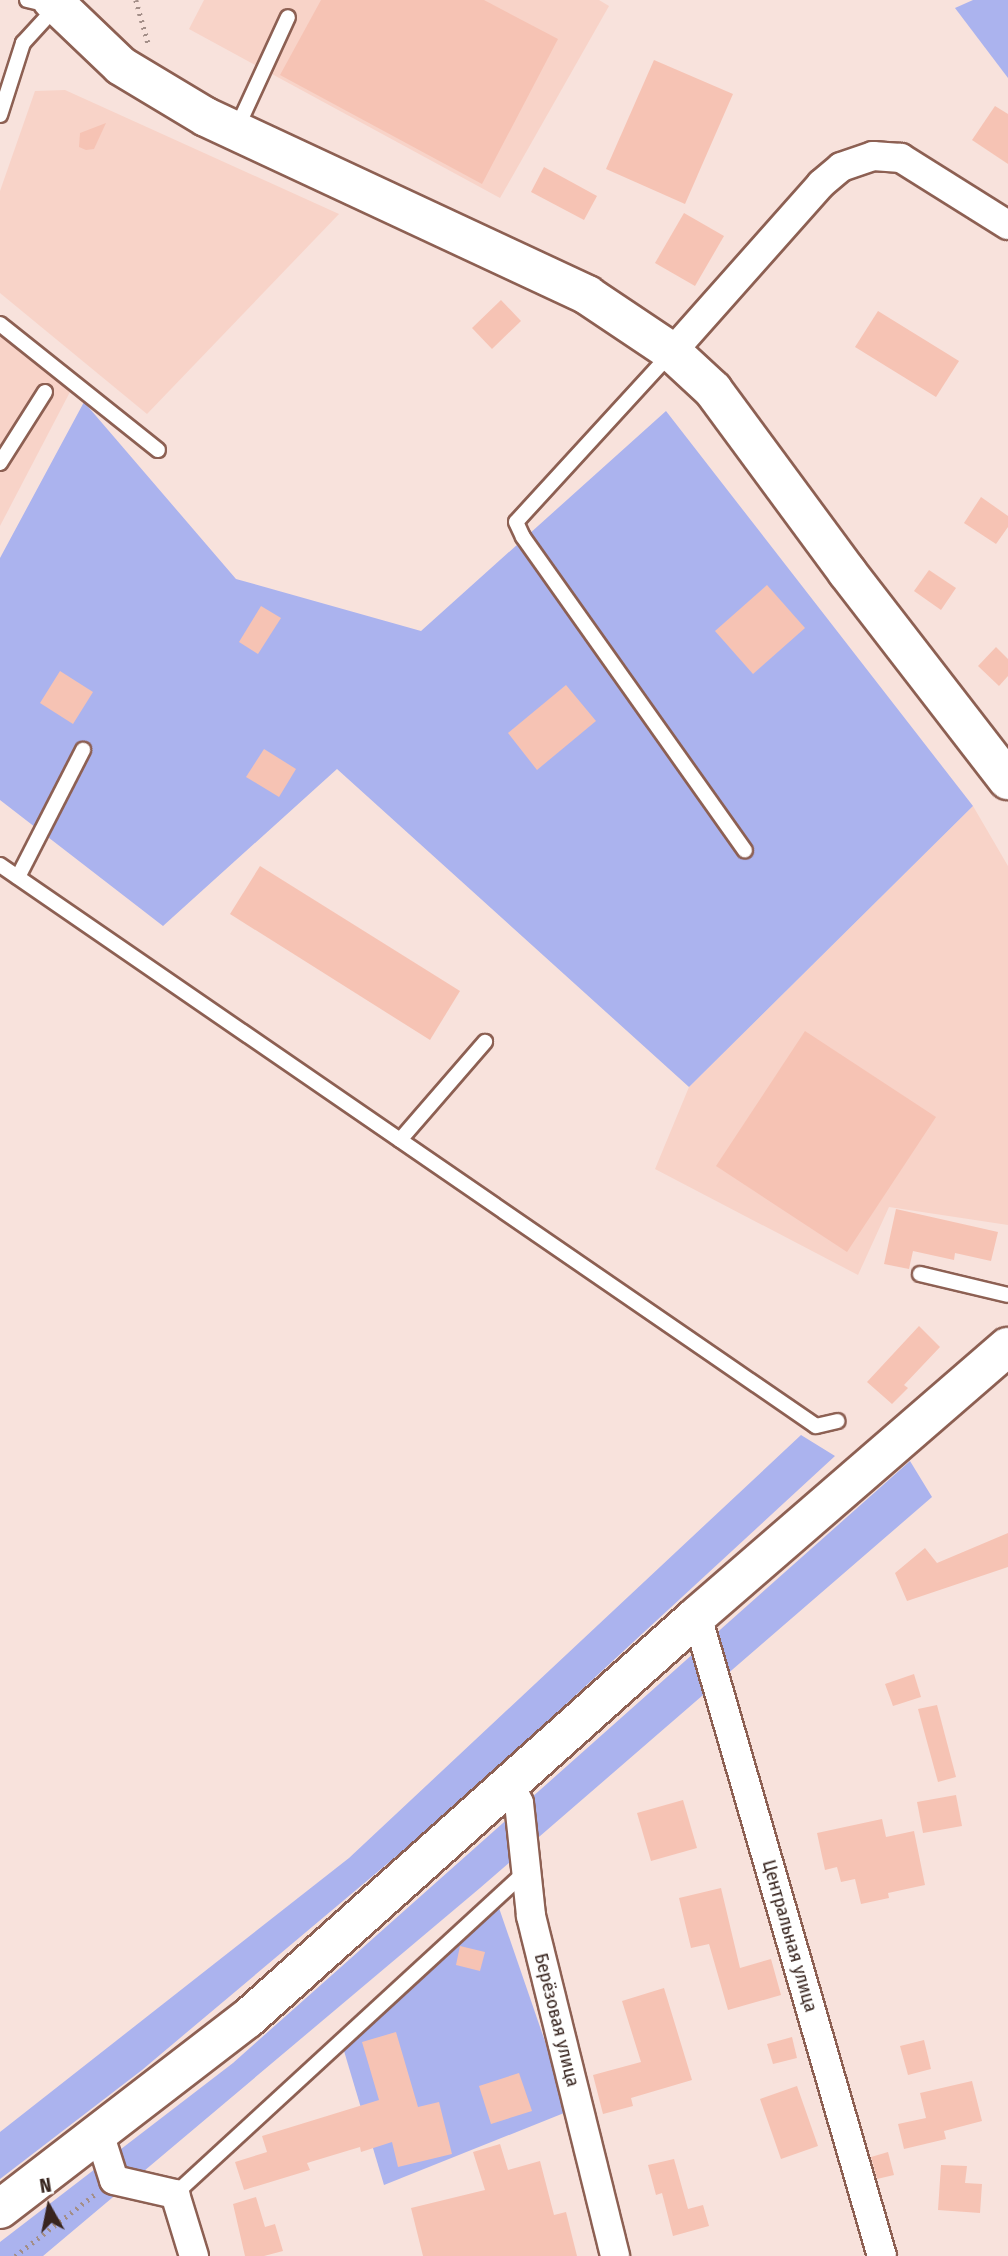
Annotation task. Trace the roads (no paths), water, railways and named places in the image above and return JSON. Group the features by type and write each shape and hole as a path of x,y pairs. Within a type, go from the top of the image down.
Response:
{"street":[{"path":"45,2 121,66 236,131 587,295 672,352 713,390 847,572 1008,780"},
{"path":"672,352 821,184 841,167 873,156 901,158 1008,225"},
{"path":"0,2209 247,2019 697,1616 1008,1347"},
{"name":"Центральная улица","path":"697,1616 882,2256"},
{"name":"Берёзовая улица","path":"510,1783 519,1803 531,1916 615,2256"},
{"path":"99,2133 114,2180 176,2194 194,2256"}],"lane":[{"path":"0,115 23,43 45,2"},
{"path":"236,131 288,17"},
{"path":"0,324 158,450"},
{"path":"672,352 516,522 523,537 745,850"},
{"path":"0,463 45,392"},
{"path":"18,877 83,750"},
{"path":"0,865 816,1426 837,1421"},
{"path":"400,1140 485,1042"},
{"path":"920,1274 1008,1295"},
{"path":"176,2194 526,1871"}]}
